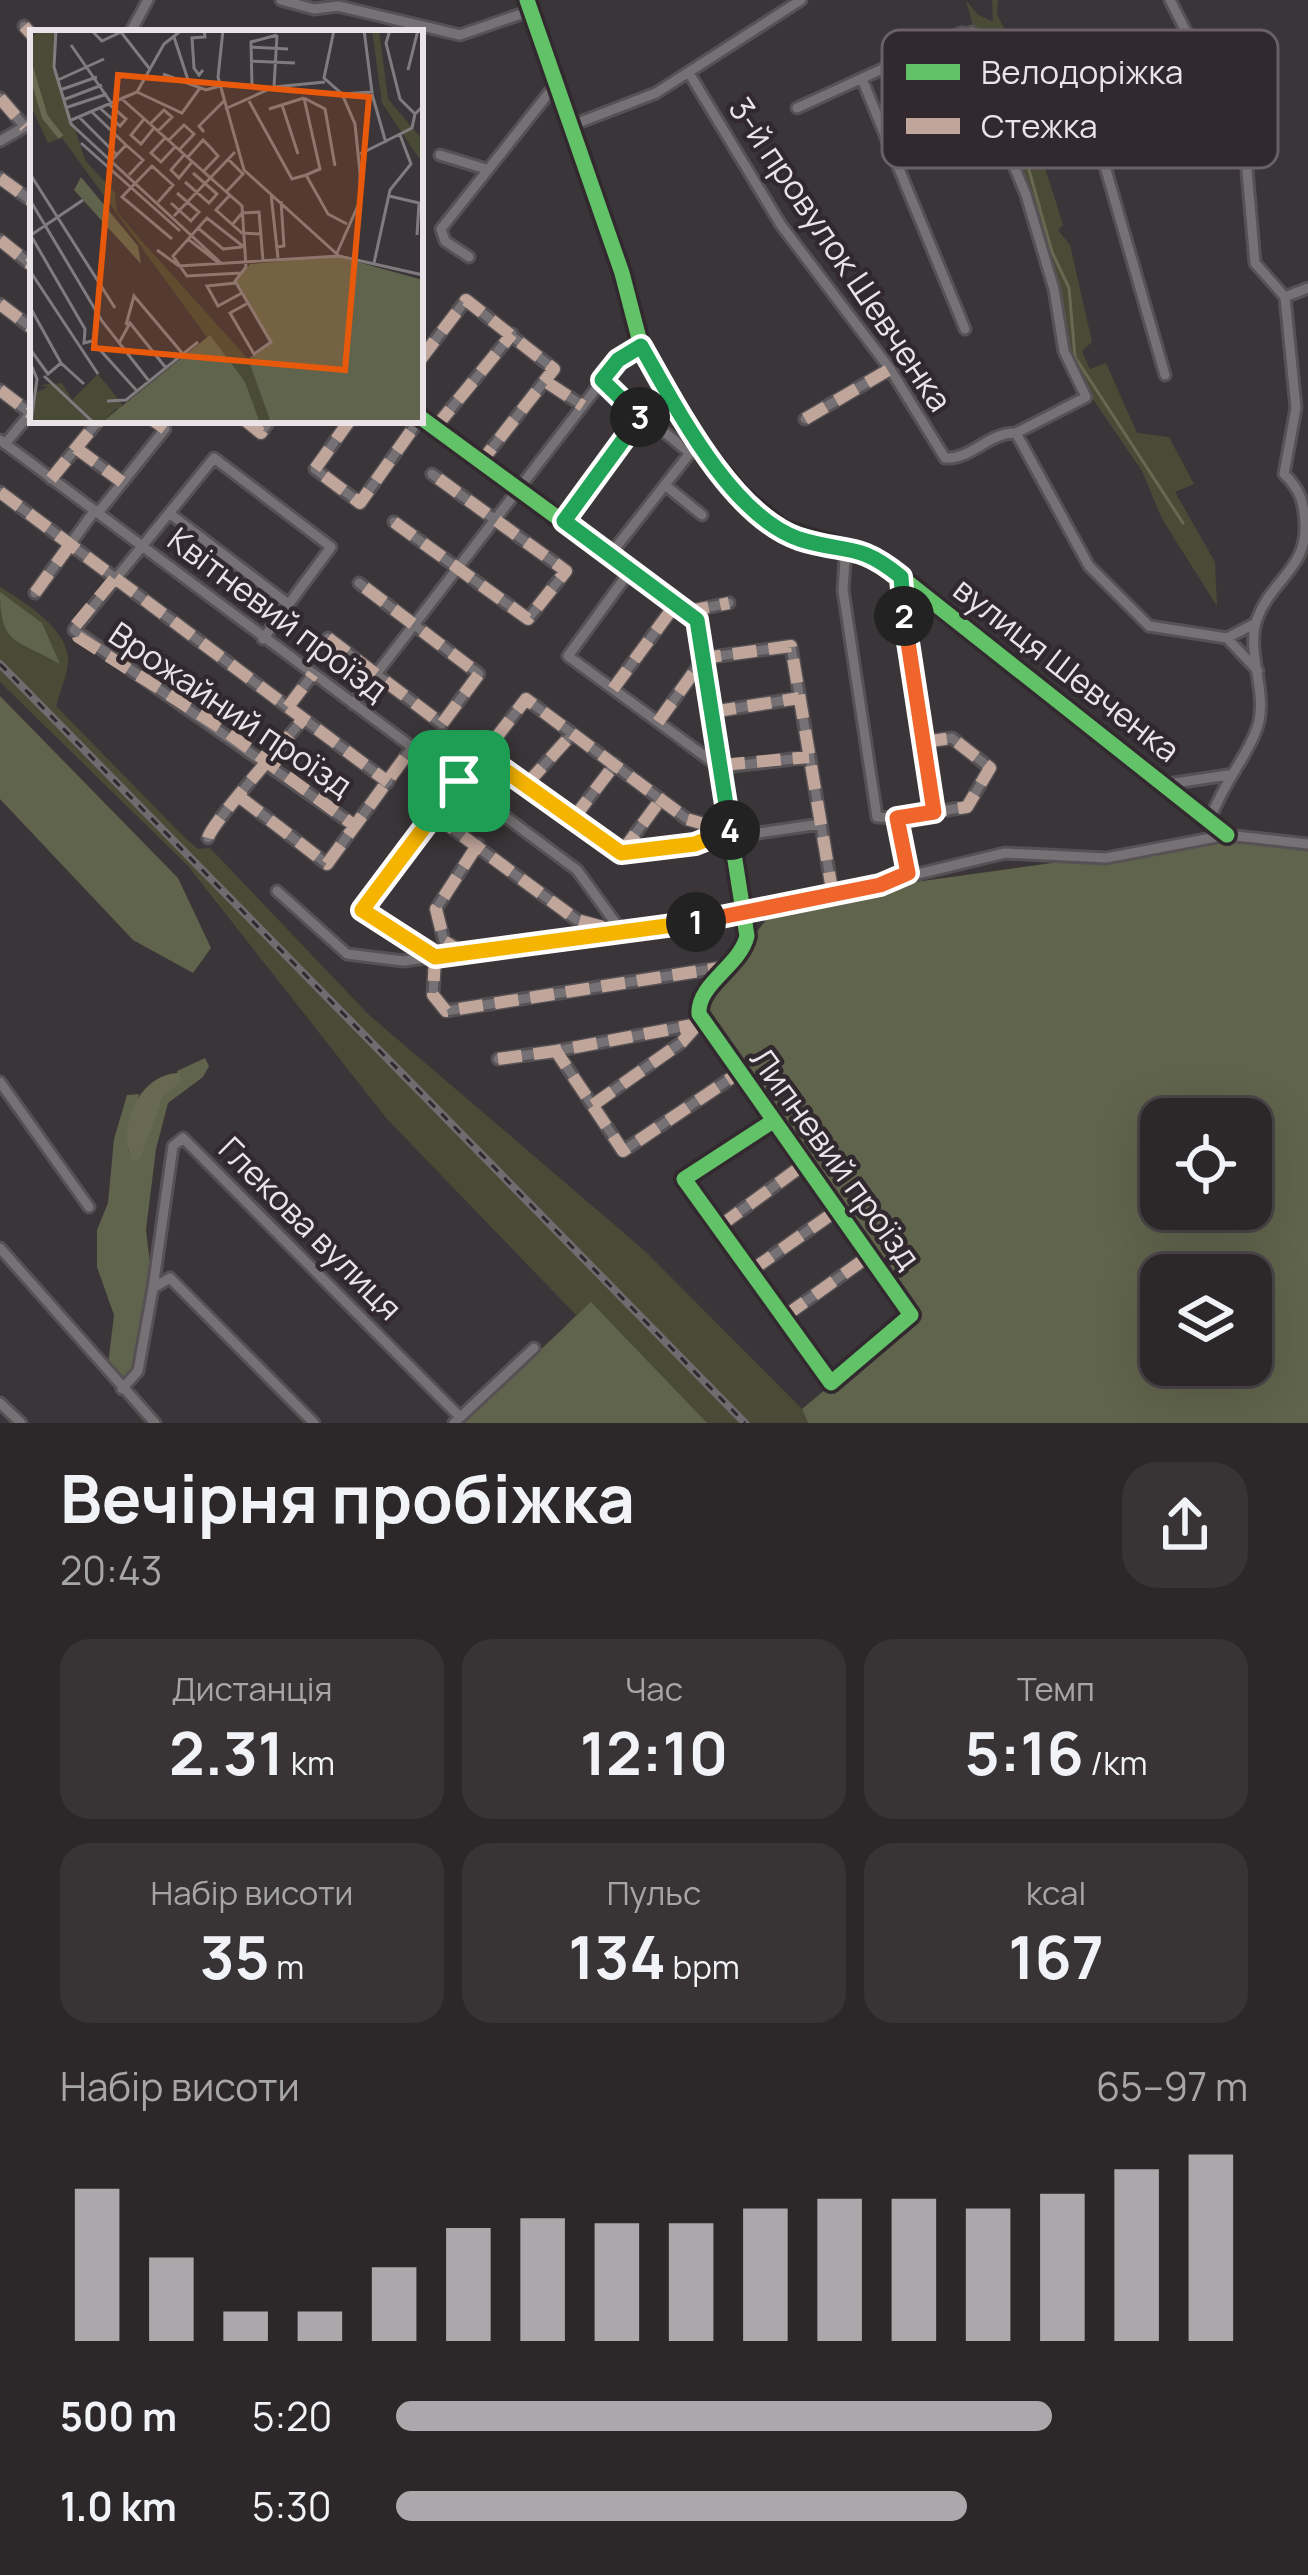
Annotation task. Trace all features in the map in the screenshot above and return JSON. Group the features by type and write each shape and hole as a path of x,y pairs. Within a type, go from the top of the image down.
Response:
{"street":[{"path":"132,30 148,0"},
{"path":"281,0 314,9 343,3 428,31 476,34 529,6"},
{"path":"570,126 628,106 689,73 801,0"},
{"path":"1170,0 1184,30"},
{"name":"вулиця Шевченка","path":"529,6 622,273 641,346 692,436 740,494 800,539 846,545 878,558 1226,835"},
{"path":"24,26 30,33"},
{"path":"423,40 428,31"},
{"path":"797,108 882,69"},
{"name":"3-й провулок Шевченка","path":"689,73 781,225 890,369 945,458 955,459 1000,433 1016,433"},
{"path":"862,79 882,128"},
{"path":"469,257 445,241 442,229 556,84"},
{"path":"0,98 30,123"},
{"path":"0,141 30,125"},
{"path":"440,155 486,170"},
{"path":"899,168 965,329"},
{"path":"1014,168 1054,290 1064,351 1086,397 1016,433 1089,566 1148,626 1226,638 1256,623"},
{"path":"1108,168 1165,374"},
{"path":"1210,821 1228,775 1258,723 1256,623 1268,595 1303,557 1306,542 1303,499 1284,474 1296,408 1286,296 1255,263 1248,168"},
{"path":"0,178 30,200"},
{"path":"0,240 30,264"},
{"path":"1286,296 1308,288"},
{"path":"423,356 466,300 554,369 548,383 481,462"},
{"path":"0,304 30,327"},
{"path":"435,428 512,334"},
{"path":"353,704 618,360 641,346"},
{"path":"805,419 890,369"},
{"path":"602,380 643,420 690,453 610,556"},
{"path":"548,383 583,406"},
{"path":"0,390 30,411"},
{"path":"3,442 30,414"},
{"path":"423,420 697,620 746,942 698,1003 701,1024"},
{"path":"564,521 643,420"},
{"path":"52,479 97,423"},
{"path":"35,592 165,429 157,423"},
{"path":"348,423 315,469 360,503 416,423"},
{"name":"Квітневий проїзд","path":"3,442 577,870 622,932"},
{"path":"76,448 122,482"},
{"path":"114,579 214,458 331,547 263,639"},
{"path":"394,522 528,619 566,571 432,474"},
{"path":"665,485 701,514"},
{"path":"0,492 388,782"},
{"path":"169,512 287,603"},
{"path":"846,545 843,590 877,817 967,807 990,768 952,739 923,742"},
{"path":"630,571 568,656 721,765 809,757"},
{"path":"901,577 934,812"},
{"name":"Врожайний проїзд","path":"114,579 76,626 78,637 355,826"},
{"path":"328,638 442,724 479,674 358,583"},
{"path":"614,689 680,608 730,603"},
{"path":"1226,638 1258,671"},
{"path":"658,722 704,658 790,646 832,896"},
{"path":"288,707 313,674"},
{"path":"712,712 799,698"},
{"path":"435,957 362,910 526,699 661,799 727,834"},
{"path":"208,838 212,824 242,798 304,719"},
{"path":"526,785 572,734"},
{"path":"242,798 327,864 411,749"},
{"path":"482,754 621,853 820,824"},
{"path":"573,819 615,764"},
{"path":"1167,784 1228,775"},
{"path":"1204,782 1219,794"},
{"path":"621,853 661,799"},
{"path":"434,815 577,920 622,932"},
{"path":"897,818 908,873"},
{"path":"277,891 352,956 395,961 742,916 908,873 1014,852 1132,855 1226,835 1308,844"},
{"path":"465,954 444,941 436,909 478,844"},
{"path":"435,957 433,995 446,1011 731,966"},
{"path":"498,1059 701,1024"},
{"path":"592,1105 701,1024"},
{"name":"Липневий проїзд","path":"701,1024 773,1121 869,1256 910,1319 831,1383 684,1179 773,1121"},
{"path":"556,1051 623,1151 737,1074"},
{"path":"0,1082 89,1207"},
{"name":"Глекова вулиця","path":"153,1288 173,1146 183,1138 457,1420"},
{"path":"720,1226 803,1165"},
{"path":"752,1270 836,1211"},
{"path":"0,1248 155,1423"},
{"path":"785,1316 869,1256"},
{"path":"122,1388 138,1371 153,1288 164,1278 180,1283 314,1423"},
{"path":"457,1420 534,1348"},
{"path":"0,1403 21,1423"}],"shaded area":[{"path":"966,0 977,14 993,22 992,0 998,0 997,14 1005,30 974,30"},
{"path":"1013,168 1045,168 1063,225 1058,230 1070,245 1092,342 1082,351 1090,369 1106,363 1137,433 1169,437 1194,484 1175,492 1215,562 1217,606 1162,519 1142,471 1071,367 1056,289"},
{"path":"0,587 42,616 65,646 67,669 56,706 185,838 198,849 210,848 369,1015 645,1251 802,1409 808,1423 658,1423 565,1326 576,1315 387,1119 188,866 0,682"},
{"path":"0,592 42,623 60,664 8,632"},
{"path":"0,696 178,878 211,948 193,973 133,940 0,799"},
{"path":"1224,839 1308,849 1308,1423 808,1423 802,1409 910,1319 698,1008 766,920 908,883"},
{"path":"205,1058 209,1066 203,1077 168,1103 156,1149 146,1230 153,1288 138,1371 122,1389 107,1373 114,1315 97,1267 97,1230 108,1203 114,1139 127,1095 139,1094 128,1149 133,1162 162,1099 180,1081 177,1071"},
{"path":"180,1073 180,1082 162,1099 140,1159 133,1162 127,1133 135,1104 153,1082"},
{"path":"591,1302 707,1423 463,1423"}],"waterway":[{"path":"1028,168 1052,252 1069,288 1075,357 1183,523"}],"railway":[{"path":"0,664 745,1423"}],"marked path":[{"path":"24,26 30,33"},
{"path":"0,98 25,127"},
{"path":"0,178 30,200"},
{"path":"0,240 30,264"},
{"path":"423,356 466,300 554,369 481,462"},
{"path":"0,304 30,327"},
{"path":"435,428 512,334"},
{"path":"805,419 890,369"},
{"path":"548,383 583,406"},
{"path":"0,390 30,413"},
{"path":"51,479 97,423"},
{"path":"157,423 165,429"},
{"path":"249,423 261,433 268,423"},
{"path":"348,423 315,469 360,503 417,423"},
{"path":"76,448 122,482"},
{"path":"394,522 528,619 566,571 432,474"},
{"path":"0,492 388,782"},
{"path":"35,593 69,546"},
{"path":"114,579 75,626 78,637 221,728 355,826"},
{"path":"328,638 442,724 479,674 359,583"},
{"path":"685,612 729,603"},
{"path":"613,689 675,605"},
{"path":"658,722 704,658 791,646 833,896"},
{"path":"288,707 313,674"},
{"path":"712,712 799,698"},
{"path":"363,910 526,699 687,819 730,832"},
{"path":"208,838 303,719"},
{"path":"526,785 572,734"},
{"path":"923,742 952,738 990,768 967,807 934,812"},
{"path":"241,798 327,864 411,749"},
{"path":"482,754 621,853 695,844 720,833"},
{"path":"721,765 809,757"},
{"path":"573,819 615,764"},
{"path":"621,853 661,799"},
{"path":"434,815 577,920 622,932"},
{"path":"465,954 444,941 436,909 478,844"},
{"path":"435,957 433,995 446,1011 725,967"},
{"path":"703,1023 556,1051 623,1151 737,1074"},
{"path":"593,1105 682,1042 698,1024"},
{"path":"498,1059 556,1051"},
{"path":"720,1226 803,1165"},
{"path":"752,1270 836,1211"},
{"path":"785,1316 869,1256"}],"cycle path":[{"path":"527,0 622,273 641,346 692,436 740,494 782,529 877,558 1227,835"},
{"path":"423,419 697,620 747,936 736,957 705,993 699,1014 911,1315 831,1383 684,1179 773,1121"}],"route":[{"path":"641,346 692,436 740,494 782,530 800,539 862,549 901,577 934,812 897,818 908,873 888,883 742,916 435,957 362,910 459,781 482,754 621,853 695,844 730,832 697,620 564,521 643,420 602,380 618,360 641,346"}]}
